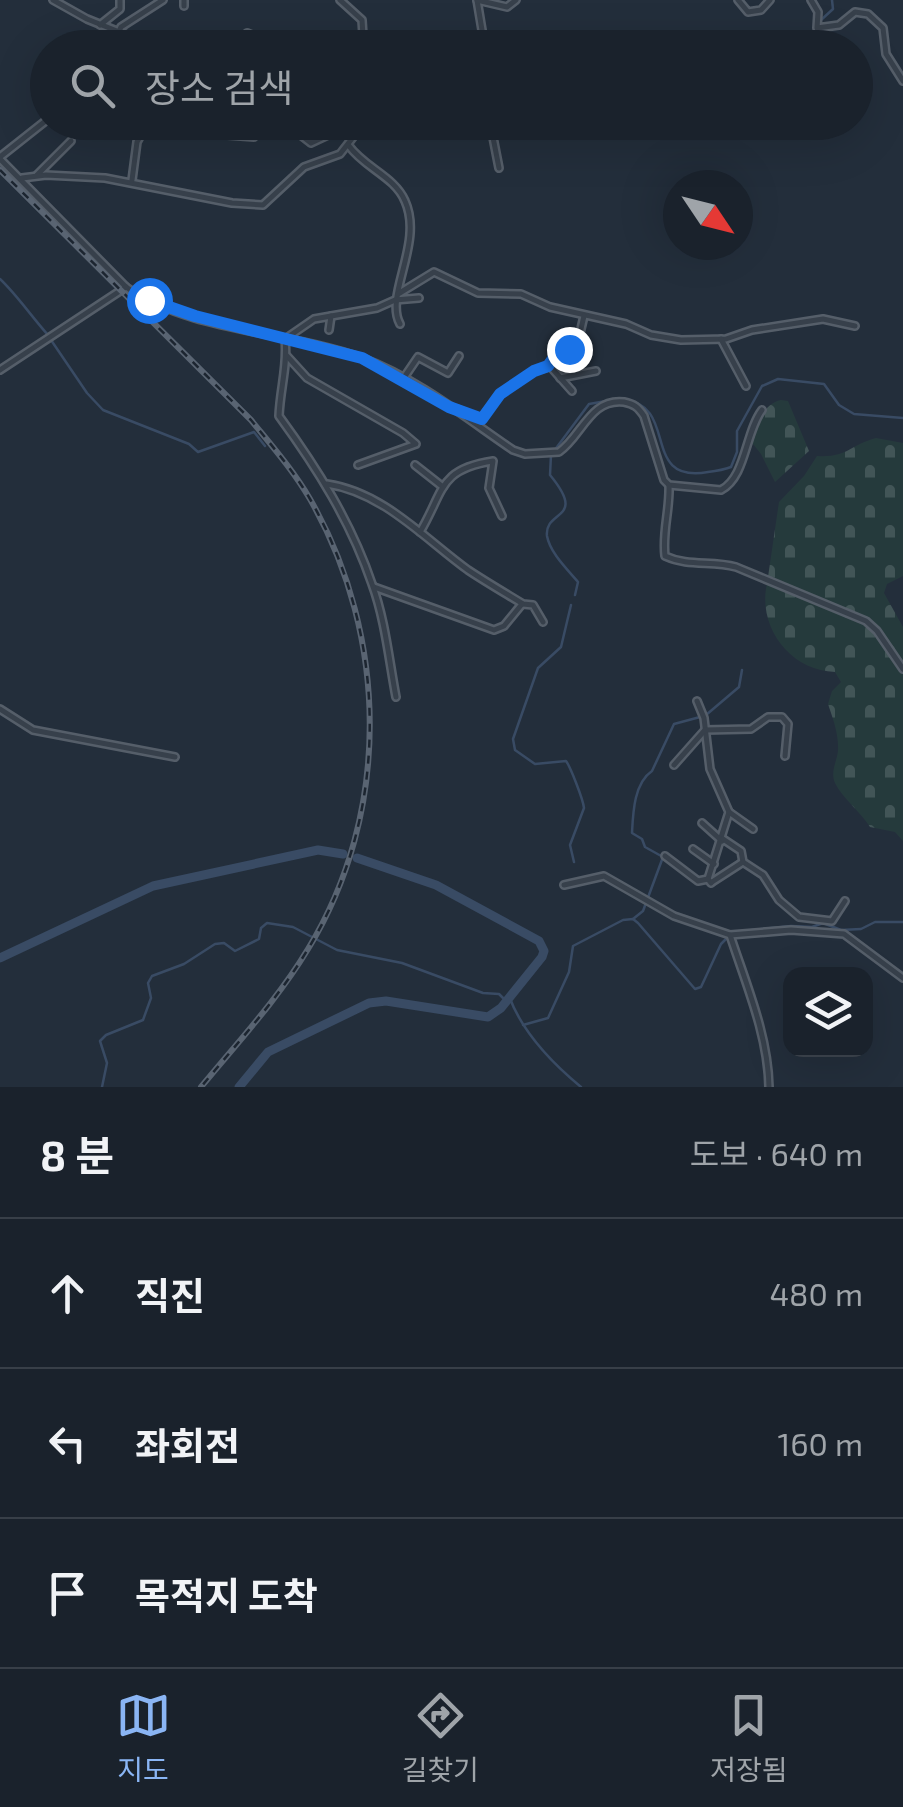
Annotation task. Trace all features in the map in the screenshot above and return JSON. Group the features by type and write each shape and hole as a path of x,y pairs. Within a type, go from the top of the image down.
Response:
{"street":[{"path":"53,0 113,30"},
{"path":"100,25 120,9 120,0"},
{"path":"120,30 163,0"},
{"path":"340,0 362,20 363,30"},
{"path":"482,30 477,0 507,7 516,0"},
{"path":"738,0 748,12 761,10 770,0"},
{"path":"811,0 818,12 819,28 839,25 858,12 865,12 879,22 886,54 903,81"},
{"path":"30,134 0,158 126,287 149,300 195,316 362,358 449,407 513,450 526,454 559,452 602,406 620,402 634,405 644,416 669,486 665,556 704,565 718,562 736,566 859,618 877,631 903,668"},
{"path":"132,182 138,140"},
{"path":"38,176 132,182 232,203 264,205 304,167 333,157 352,140"},
{"path":"494,140 499,168"},
{"path":"25,182 38,176 71,141"},
{"path":"349,146 360,160 398,188 406,202 409,246 396,297 400,324"},
{"path":"285,339 306,322 377,308 434,272 478,293 521,294 550,307 681,340 721,339 822,319 854,326"},
{"path":"0,370 126,287"},
{"path":"396,297 419,298"},
{"path":"329,330 331,316"},
{"path":"449,407 482,419 500,394 549,365 555,356 577,346 584,316"},
{"path":"285,339 287,356 279,416 327,484 374,587 396,697"},
{"path":"721,339 746,386"},
{"path":"287,356 308,378 416,444 358,465"},
{"path":"403,379 418,357 448,373 459,356"},
{"path":"549,365 572,392"},
{"path":"560,378 596,371"},
{"path":"669,486 715,490 728,487 738,474 752,426 762,410"},
{"path":"420,532 443,488 463,467 493,461 490,488 502,516"},
{"path":"415,465 443,488"},
{"path":"327,484 376,502 470,571 523,604 532,605 544,622"},
{"path":"374,587 494,630 504,626 523,604"},
{"path":"697,701 710,769 729,812 753,829"},
{"path":"0,709 32,730 175,757"},
{"path":"674,765 705,730 751,730 768,717 782,717 788,724 785,756"},
{"path":"708,879 729,812"},
{"path":"702,823 741,851 743,862 765,878 779,900 799,917 832,921 845,900"},
{"path":"693,849 714,864"},
{"path":"665,856 698,881 708,879"},
{"path":"708,879 711,883 743,862"},
{"path":"564,885 600,875 674,916 730,935 802,930 844,934 903,978"},
{"path":"730,935 755,1012 769,1069 769,1087"}],"green space":[{"path":"781,400 788,401 809,451 775,482 749,439 765,410"},
{"path":"876,438 903,443 903,576 887,584 884,593 903,627 903,666 866,619 768,577 779,502 817,456 842,453"},
{"path":"768,580 866,622 903,671 903,841 895,832 870,827 835,783 838,739 828,704 832,691 841,682 835,672 803,663 779,642 767,613"}],"waterway":[{"path":"821,20 833,9 832,0"},
{"path":"0,279 48,335"},
{"path":"51,340 103,410 189,444 198,452 254,432 265,446"},
{"path":"625,400 641,405 651,415 666,456 674,467 687,473 731,467 737,452 737,431 762,386 778,379 824,384 839,405 854,414 903,418"},
{"path":"554,451 589,404 612,400"},
{"path":"551,455 550,475 561,490 565,507 548,528 547,536 555,555 578,582 575,595"},
{"path":"571,605 561,647 538,668 513,739 515,750 535,764 568,764 584,808 570,845 574,862"},
{"path":"706,715 739,687 742,670"},
{"path":"633,919 643,911 663,857 645,847 642,839 632,833 638,791 674,724 700,717"},
{"path":"0,958 153,886 318,850 343,854"},
{"path":"239,1087 268,1052 369,1003 386,1001 488,1017 501,1008 542,957 544,951 539,941 436,885 357,858"},
{"path":"523,1025 548,1018 569,972 573,946 623,920 638,923 695,989 701,987 728,937"},
{"path":"734,932 823,923 841,930 861,929 875,922 903,922"},
{"path":"102,1087 107,1063 100,1041 143,1020 151,998 148,983 152,976 184,964 215,944 224,943 235,951 259,939 261,928 267,923 293,927 337,950 402,963 483,993 499,994 506,1001"},
{"path":"509,996 539,1046 581,1087"}],"railway":[{"path":"0,170 251,420 310,499 336,552 355,608 366,666 370,725 366,783 354,841 335,896 308,949 271,1003 201,1087"}],"route":[{"path":"149,300 195,316 362,358 449,407 482,419 500,394 569,349"}]}
